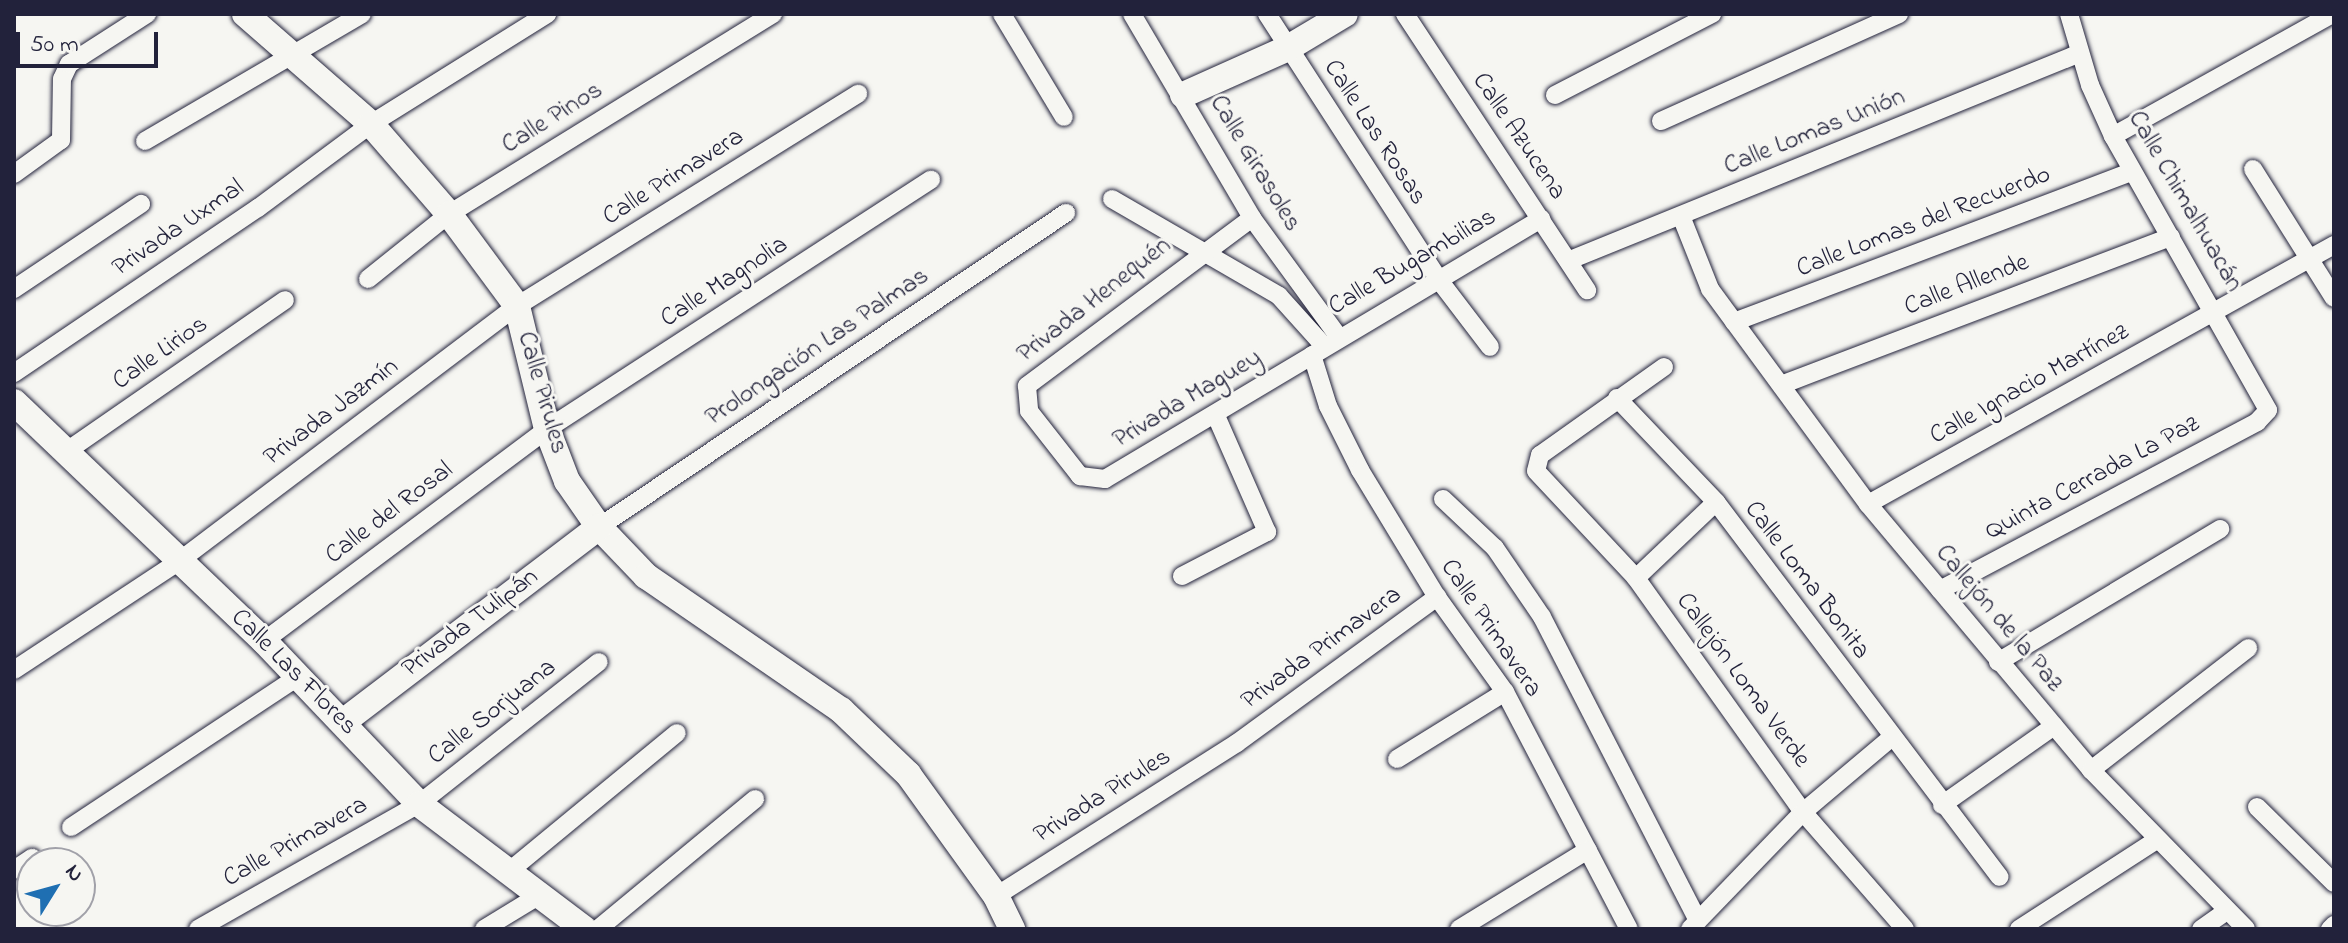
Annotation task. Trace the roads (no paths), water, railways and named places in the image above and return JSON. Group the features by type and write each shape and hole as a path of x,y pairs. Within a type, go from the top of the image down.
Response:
{"main road":[{"name":"Calle Pirules","path":"245,14 371,124 449,214 517,306 547,429 567,481 599,527 646,576 841,710 908,774 996,896 1012,929"},
{"path":"1183,95 1288,48 1345,14"},
{"name":"Calle Las Flores","path":"14,402 264,641 419,804 584,929"},
{"name":"Privada Tulipán","path":"343,722 599,527"}],"street":[{"path":"14,174 56,148 63,131 62,79 69,64 147,14"},
{"path":"145,141 362,14"},
{"name":"Privada Uxmal","path":"14,373 258,208 371,124 547,14"},
{"name":"Calle Pinos","path":"368,279 449,214 773,14"},
{"path":"1002,14 1064,117"},
{"name":"Calle Girasoles","path":"1132,14 1183,95 1325,346"},
{"name":"Calle Las Rosas","path":"1267,14 1439,280 1490,347"},
{"name":"Calle Azucena","path":"1405,14 1587,290"},
{"path":"1555,95 1712,14"},
{"path":"1661,121 1899,14"},
{"name":"Calle Chimalhuacán","path":"2069,14 2080,53 2113,136 2216,312 2268,410"},
{"path":"2113,136 2332,14"},
{"name":"Calle Lomas Unión","path":"1570,260 2080,53"},
{"name":"Calle Primavera","path":"517,306 858,94"},
{"path":"2253,169 2334,298"},
{"name":"Calle Lomas del Recuerdo","path":"1734,322 2132,172"},
{"name":"Calle Magnolia","path":"547,429 931,180"},
{"path":"1112,199 1279,296 1325,346"},
{"path":"14,289 141,204"},
{"name":"Prolongación Las Palmas","path":"599,527 1066,213"},
{"name":"Callejón de la Paz","path":"1681,216 1710,289 1868,504 2091,770 2155,841 2246,929"},
{"name":"Privada Henequén","path":"1088,479 1064,458 1029,411 1025,394 1031,380 1201,252 1252,218"},
{"name":"Calle Bugambilias","path":"1325,346 1541,219"},
{"name":"Calle Allende","path":"1781,385 2171,237"},
{"name":"Calle Ignacio Martínez","path":"1868,504 2311,261 2334,245"},
{"name":"Calle Lirios","path":"67,451 285,300"},
{"name":"Privada Jazmín","path":"14,670 178,562 517,306"},
{"name":"Calle Primavera","path":"1325,346 1328,406 1360,470 1437,597 1505,692 1629,929"},
{"name":"Privada Maguey","path":"1088,479 1105,479 1216,416 1325,346"},
{"path":"1617,398 1664,367"},
{"name":"Callejón Loma Verde","path":"1617,398 1534,465 1636,578 1803,812 1905,929"},
{"name":"Calle Loma Bonita","path":"1617,398 1716,502 1891,738 2000,877"},
{"name":"Quinta Cerrada La Paz","path":"1940,590 2257,422 2268,410"},
{"path":"1182,576 1267,532 1216,416"},
{"name":"Calle del Rosal","path":"264,641 547,429"},
{"path":"1443,499 1495,548 1542,617 1694,924 1803,812 1891,738"},
{"path":"1636,578 1716,502"},
{"path":"1998,662 2220,529"},
{"name":"Privada Primavera","path":"1237,743 1437,597"},
{"path":"2091,770 2248,648"},
{"name":"Calle Sorjuana","path":"419,804 599,662"},
{"path":"71,827 298,677"},
{"path":"1397,759 1505,692"},
{"path":"1942,805 2054,726"},
{"path":"507,873 677,733"},
{"name":"Privada Pirules","path":"996,896 1237,743"},
{"path":"598,929 755,799"},
{"name":"Calle Primavera","path":"198,929 419,804"},
{"path":"2257,807 2334,883"},
{"path":"2019,929 2155,841"},
{"path":"1459,929 1588,850"},
{"path":"484,929 538,896"},
{"path":"2201,929 2227,911"}]}
